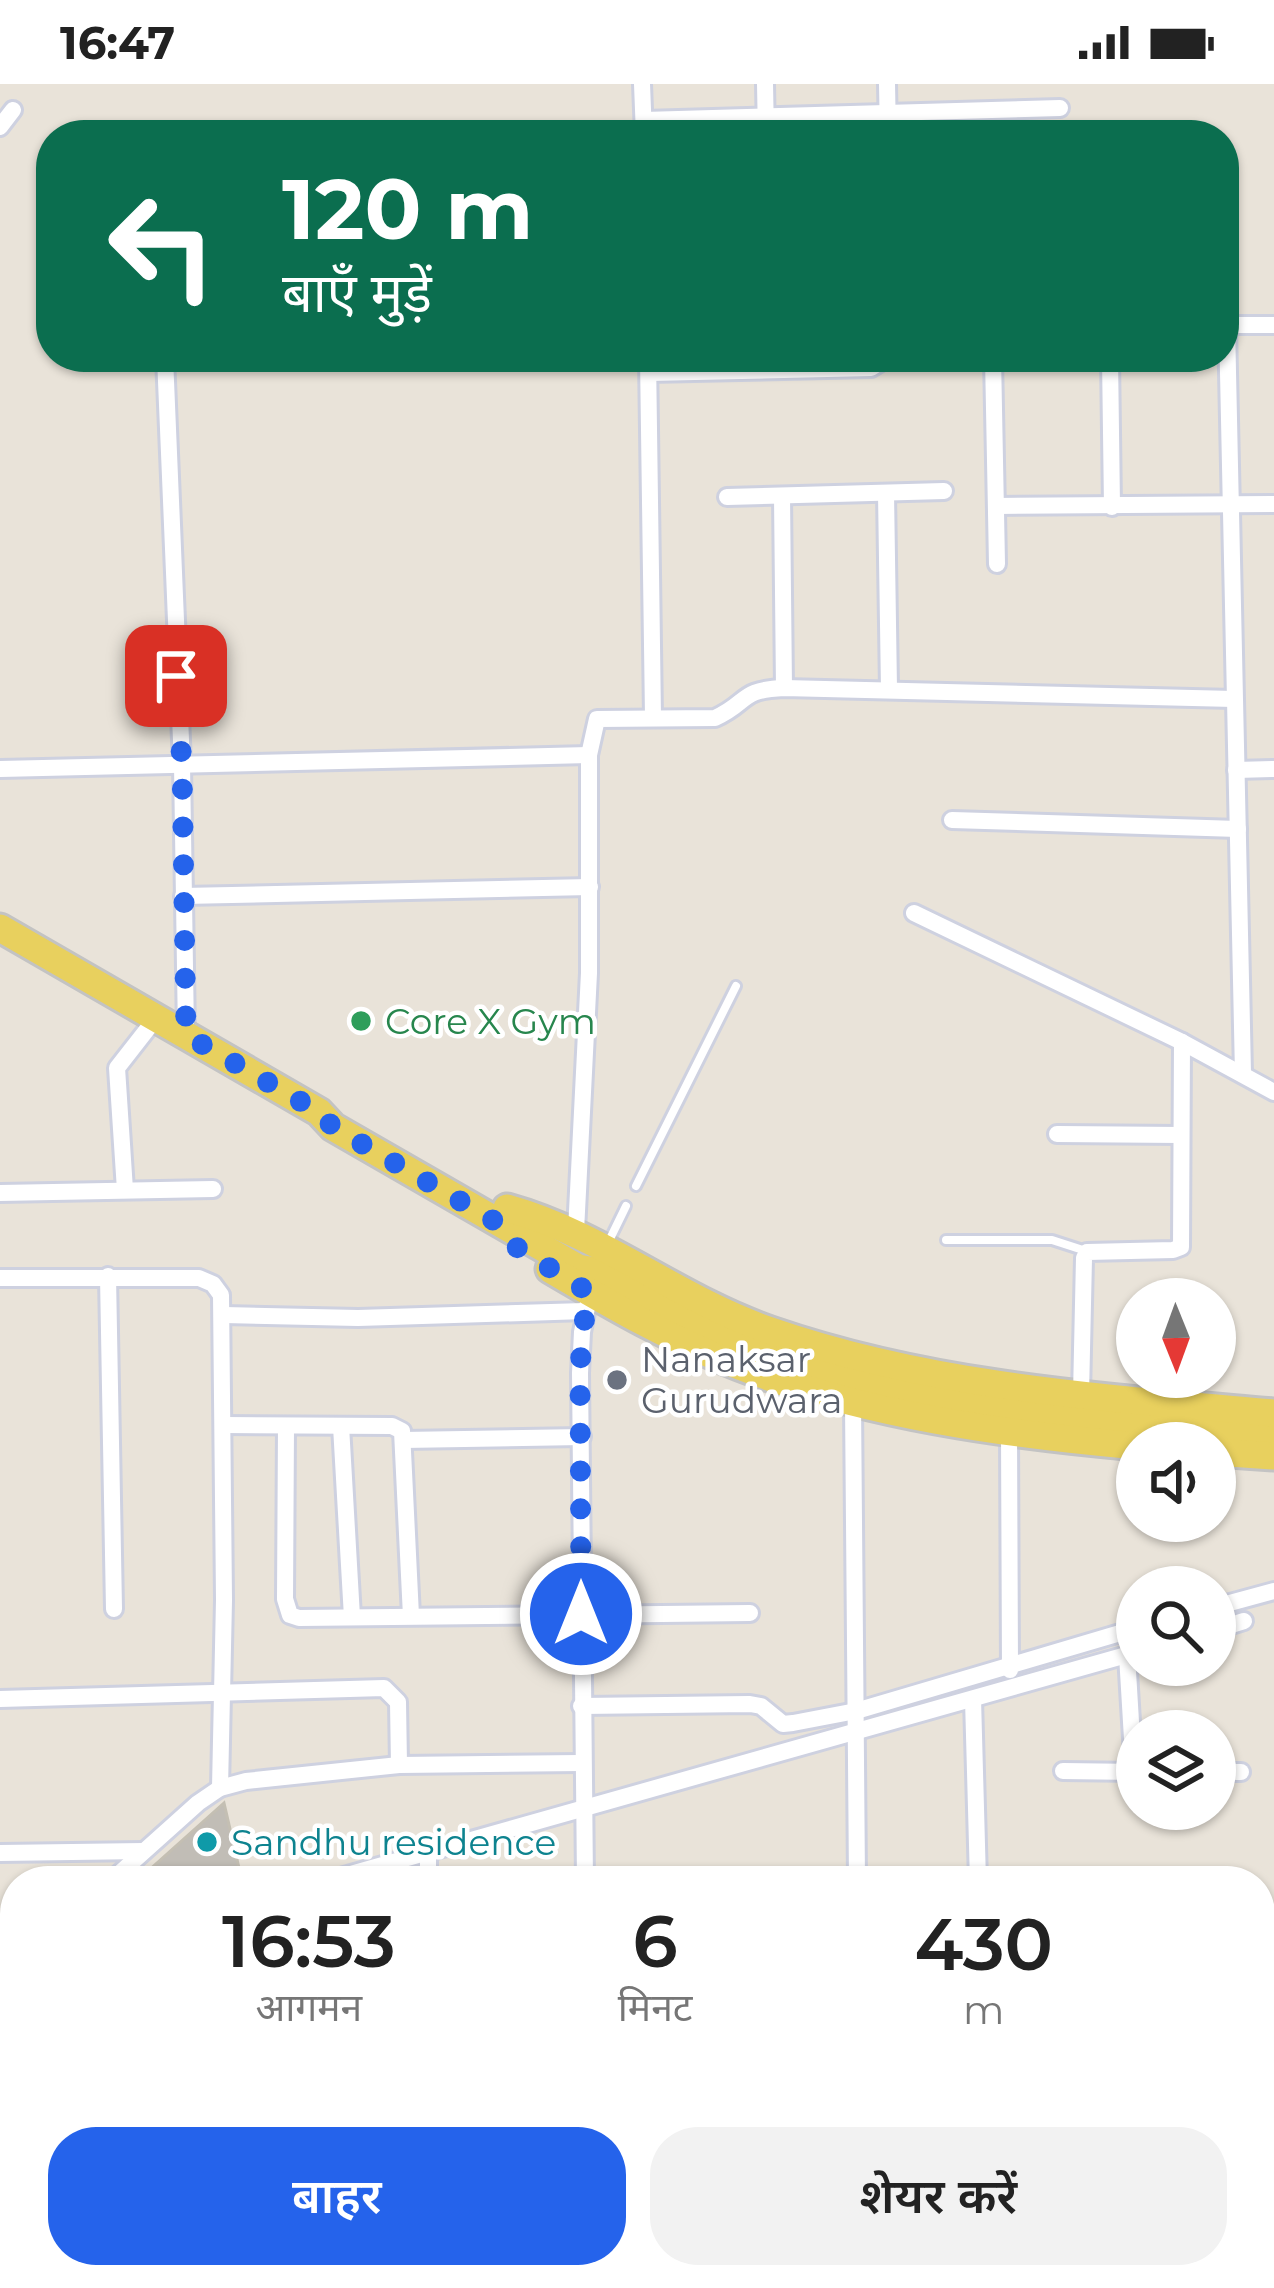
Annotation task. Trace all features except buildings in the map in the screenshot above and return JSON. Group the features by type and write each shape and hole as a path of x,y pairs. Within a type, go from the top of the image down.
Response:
{"main road":[{"path":"0,928 319,1112 342,1116 396,1155 502,1215 586,1256 595,1281 736,1341 814,1368 967,1405 1274,1437"},
{"path":"502,1215 576,1231 595,1281 665,1334 738,1366 853,1403 1009,1431 1116,1444"},
{"path":"595,1281 717,1307 765,1329 900,1368 1082,1395 1274,1412"},
{"path":"1236,1453 1274,1456"}],"street":[{"path":"643,84 644,120"},
{"path":"765,84 765,120"},
{"path":"887,84 887,120"},
{"path":"709,120 765,114 1060,108"},
{"path":"0,127 13,110"},
{"path":"1239,325 1274,325"},
{"path":"166,372 182,764 186,1035"},
{"path":"648,372 652,716"},
{"path":"993,372 997,564"},
{"path":"1110,372 1112,507"},
{"path":"1226,372 1244,1074"},
{"path":"727,497 944,491"},
{"path":"886,493 889,689"},
{"path":"782,496 784,688"},
{"path":"996,506 1274,504"},
{"path":"576,1231 590,887 589,755 597,719 715,718 729,712 748,693 784,688 1234,699"},
{"path":"0,769 589,755"},
{"path":"1236,770 1274,769"},
{"path":"952,820 1238,829"},
{"path":"183,896 590,887"},
{"path":"914,913 1274,1091"},
{"path":"125,1190 118,1068 156,1018"},
{"path":"1082,1395 1087,1252 1181,1246 1182,1042"},
{"path":"1058,1134 1181,1135"},
{"path":"0,1193 213,1189"},
{"path":"108,1276 114,1609"},
{"path":"0,1279 199,1278 213,1284 221,1295 220,1788"},
{"path":"224,1315 334,1318 595,1281 580,1373 585,1866"},
{"path":"853,1403 857,1866"},
{"path":"224,1425 398,1427 403,1440 411,1616"},
{"path":"286,1426 286,1609 299,1618 750,1613"},
{"path":"341,1426 352,1617"},
{"path":"1009,1431 1010,1688"},
{"path":"403,1440 581,1437"},
{"path":"1236,1601 1274,1591"},
{"path":"581,1706 750,1704 761,1706 783,1724 856,1711 1116,1634"},
{"path":"381,1866 1116,1658"},
{"path":"0,1699 384,1688 398,1702 399,1765"},
{"path":"973,1699 978,1866"},
{"path":"128,1866 220,1788 246,1781 399,1765 581,1763"},
{"path":"1063,1772 1116,1772"},
{"path":"1236,1772 1241,1772"},
{"path":"0,1853 144,1851"},
{"path":"428,1853 428,1866"}],"lane":[{"path":"636,1186 736,986"},
{"path":"595,1281 626,1206"},
{"path":"946,1240 1052,1240 1087,1252"}],"place":[{"name":"Core X Gym","path":"361,1021"},
{"name":"Nanaksar Gurudwara","path":"617,1380"},
{"name":"Sandhu residence","path":"207,1842"}],"route":[{"path":"176,676 186,1035 498,1223 513,1245 590,1293 580,1373 581,1614"}]}
